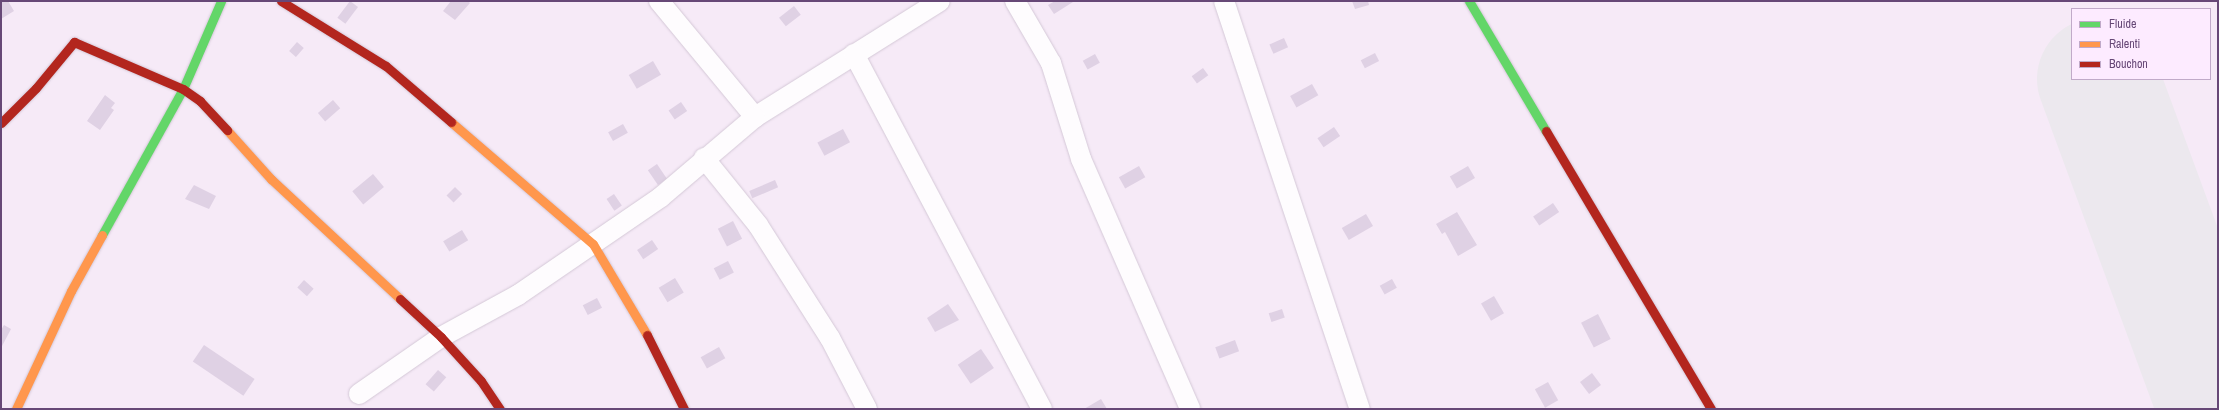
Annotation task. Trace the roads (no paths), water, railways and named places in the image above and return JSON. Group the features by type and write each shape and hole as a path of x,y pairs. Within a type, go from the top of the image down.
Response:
{"street":[{"path":"16,409 71,291 183,89 221,1"},
{"path":"281,1 386,66 593,244 649,338 684,409"},
{"path":"660,1 755,117"},
{"path":"1014,1 1052,63 1082,159 1190,409"},
{"path":"1224,1 1360,409"},
{"path":"1469,1 1711,409"},
{"path":"359,394 441,337 518,295 593,244 660,197 704,158 755,117 930,4"},
{"path":"1,123 36,88 74,42 183,89 200,101 271,179 441,337 481,381 500,409"},
{"path":"854,54 1042,409"},
{"path":"704,158 758,225 830,338 867,409"}]}
